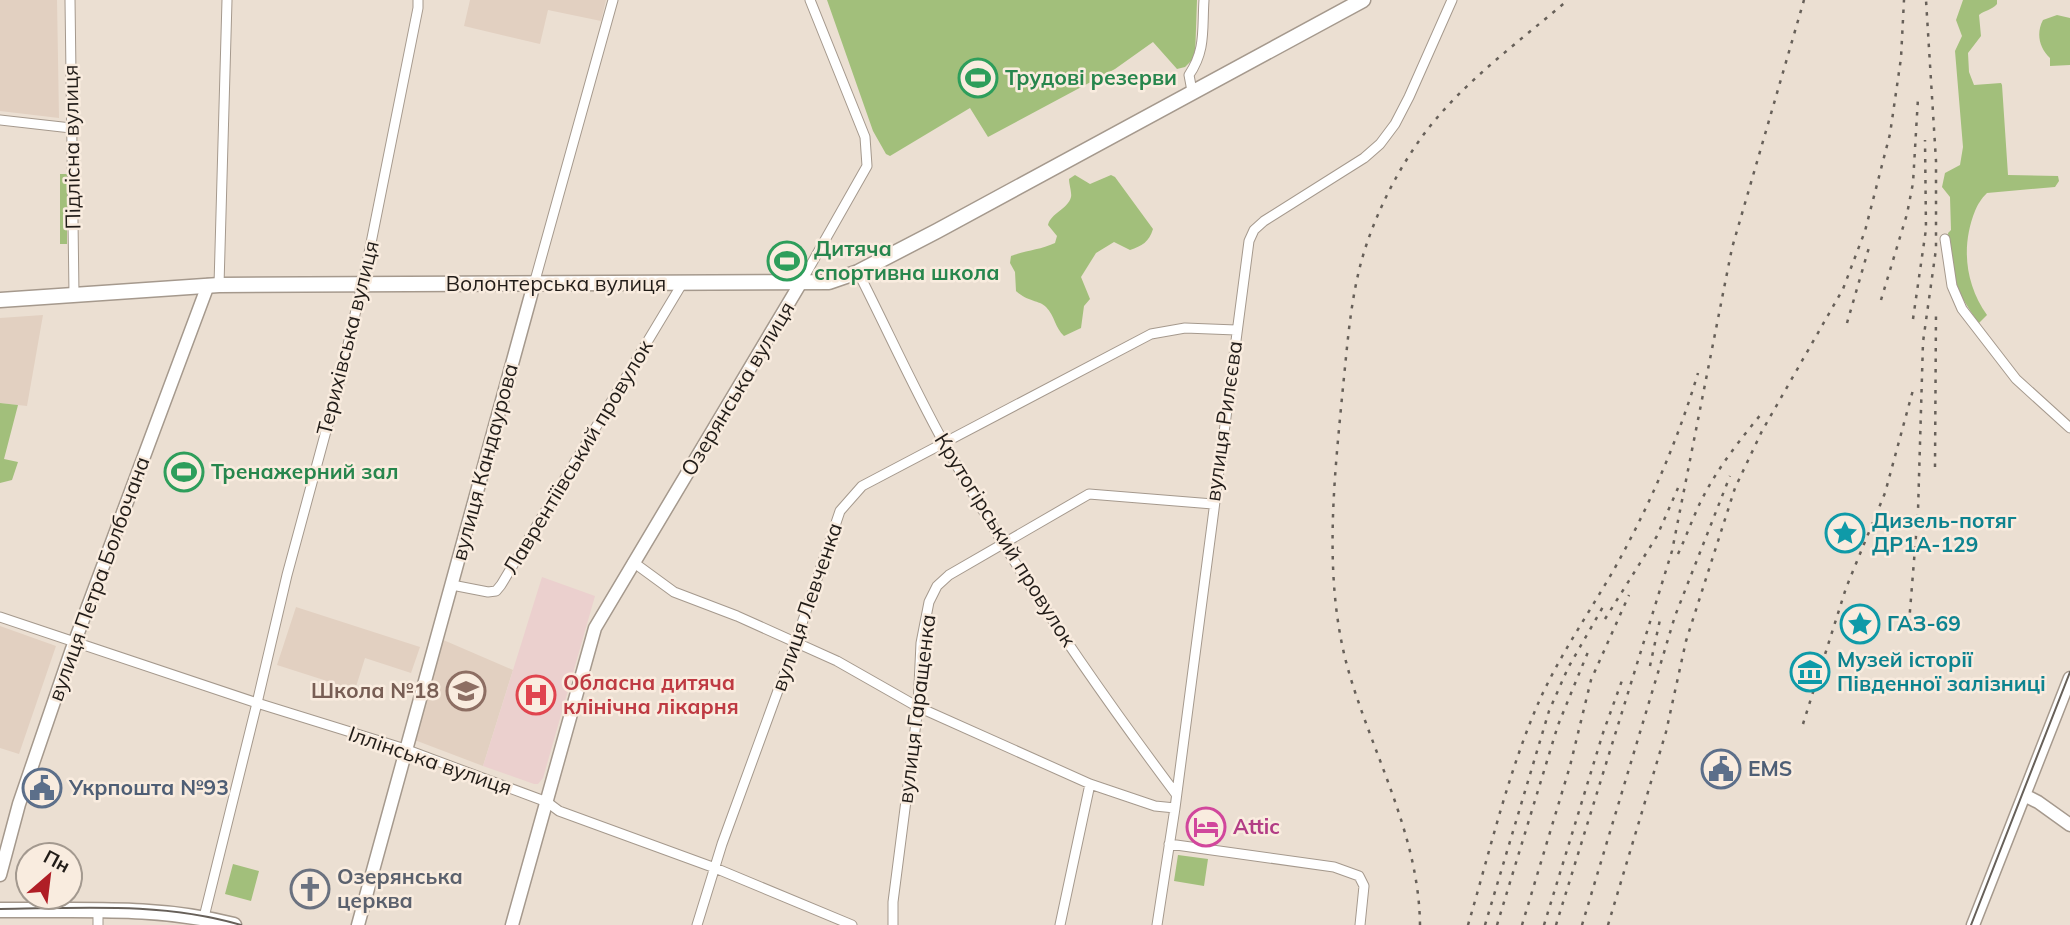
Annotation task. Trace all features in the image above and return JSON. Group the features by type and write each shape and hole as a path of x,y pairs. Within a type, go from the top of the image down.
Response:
{"main road":[{"name":"Озерянська вулиця","path":"800,284 829,282 858,272 1363,0"},
{"name":"Волонтерська вулиця","path":"0,300 214,285 800,284"},
{"path":"0,911 98,918 150,910 204,917 234,925"}],"street":[{"name":"Підлісна вулиця","path":"70,0 74,295"},
{"name":"вулиця Петра Болбочана","path":"0,876 19,804 74,643 214,285 228,0"},
{"name":"Терихівська вулиця","path":"204,917 287,575 339,383 362,283 418,0"},
{"name":"вулиця Кандаурова","path":"358,925 613,0"},
{"path":"800,284 867,166 865,137 810,0"},
{"path":"1192,91 1189,75 1198,63 1201,53 1204,0"},
{"name":"вулиця Рилєєва","path":"1157,925 1175,808 1249,241 1254,230 1264,221 1364,158 1380,144 1395,124 1409,97 1452,0"},
{"path":"0,120 71,128"},
{"path":"1945,239 1952,286 1962,309 2016,379 2070,428"},
{"name":"Крутогірський провулок","path":"858,272 943,442 1003,544 1105,698 1176,794"},
{"name":"Лаврентіївський провулок","path":"452,585 488,592 496,591 501,585 682,284"},
{"name":"Озерянська вулиця","path":"512,925 595,628 800,284"},
{"name":"вулиця Левченка","path":"697,925 840,511 862,486 1152,334 1185,328 1237,330"},
{"name":"вулиця Гаращенка","path":"893,925 893,902 918,707 921,643 929,603 937,586 949,575 1089,495 1213,504"},
{"path":"633,562 674,593 737,616 837,661 918,707 1090,784 1155,806 1175,808"},
{"name":"Іллінська вулиця","path":"0,617 406,750 547,802 559,811 715,868 852,925"},
{"path":"1973,925 2070,678"},
{"path":"1060,925 1090,784"},
{"path":"2024,795 2070,825"},
{"path":"1169,844 1342,869 1359,876 1364,887 1360,925"}],"shaded area":[{"path":"0,0 57,0 59,118 0,111"},
{"path":"470,0 606,0 601,21 548,10 540,44 464,26"},
{"path":"43,315 27,406 0,403 0,318"},
{"name":"Обласна дитяча клінічна лікарня","path":"542,577 595,596 543,778 538,784 534,784 483,766"},
{"path":"296,607 420,647 411,673 365,658 355,690 277,665"},
{"path":"0,626 56,646 19,754 0,748"},
{"name":"Школа №18","path":"441,639 513,670 483,766 412,739"}],"green space":[{"name":"Трудові резерви","path":"827,0 1197,0 1195,57 1185,67 1177,69 1153,42 1115,69 988,137 970,108 890,156 886,154 873,131"},
{"path":"1963,0 1997,0 1995,6 1979,15 1981,36 1968,53 1969,72 1974,85 2002,85 2008,175 2058,176 2059,181 2055,187 1987,193 1975,211 1967,251 1974,291 1987,315 1979,323 1964,300 1956,280 1948,233 1951,230 1950,197 1942,187 1945,173 1960,165 1963,147 1955,51 1962,36 1956,20"},
{"path":"2057,15 2070,18 2070,65 2050,66 2050,58 2043,50 2040,40 2043,20"},
{"path":"60,174 67,174 67,244 60,244"},
{"path":"1075,175 1090,184 1111,175 1115,177 1153,229 1147,240 1130,250 1114,242 1096,253 1081,277 1090,299 1084,306 1081,328 1064,336 1046,307 1016,291 1015,272 1010,263 1011,256 1055,243 1057,236 1048,225 1052,217 1069,201 1069,179"},
{"path":"0,403 18,405 4,459 18,462 12,480 0,483"},
{"path":"1178,855 1208,859 1204,886 1174,881"},
{"path":"233,864 259,871 251,901 225,894"}],"tram line":[{"path":"1971,925 2070,672"},
{"path":"0,909 122,908 182,913 241,925"}],"railway":[{"path":"1420,925 1418,892 1404,829 1350,676 1336,605 1333,569 1336,459 1353,298 1366,246 1378,214 1393,183 1431,125 1479,75 1568,0"},
{"path":"1556,925 1672,551 1732,248 1804,0"},
{"path":"1608,925 1666,732 1686,641 1735,488 1762,431 1843,289 1865,231 1890,134 1901,58 1904,0"},
{"path":"1909,623 1918,511 1923,342 1936,249 1936,161 1926,0"},
{"path":"1881,300 1907,214 1913,183 1918,98"},
{"path":"1913,319 1926,229 1925,140"},
{"path":"1847,323 1870,244"},
{"path":"1935,467 1936,312"},
{"path":"1468,925 1510,781 1541,697 1638,525 1681,425 1698,373"},
{"path":"1803,724 1846,588 1885,493 1913,390"},
{"path":"1678,554 1713,479 1762,413"},
{"path":"1582,925 1675,616 1730,476"},
{"path":"1605,619 1657,536 1678,488"},
{"path":"1522,925 1570,766 1591,680 1629,595"},
{"path":"1485,925 1549,711 1568,668 1604,605"},
{"path":"1650,666 1661,615"},
{"path":"1497,925 1558,725 1590,647"},
{"path":"1544,925 1603,733 1624,675"}],"place":[{"name":"Трудові резерви","path":"978,78"},
{"name":"Дитяча спортивна школа","path":"787,261"},
{"name":"Тренажерний зал","path":"184,472"},
{"name":"Дизель-потяг ДР1А-129","path":"1845,533"},
{"name":"ГАЗ-69","path":"1860,624"},
{"name":"Музей історії Південної залізниці","path":"1810,672"},
{"name":"Школа №18","path":"466,691"},
{"name":"Обласна дитяча клінічна лікарня","path":"536,695"},
{"name":"EMS","path":"1721,769"},
{"name":"Укрпошта №93","path":"42,788"},
{"name":"Attic","path":"1206,827"},
{"name":"Озерянська церква","path":"310,889"}]}
